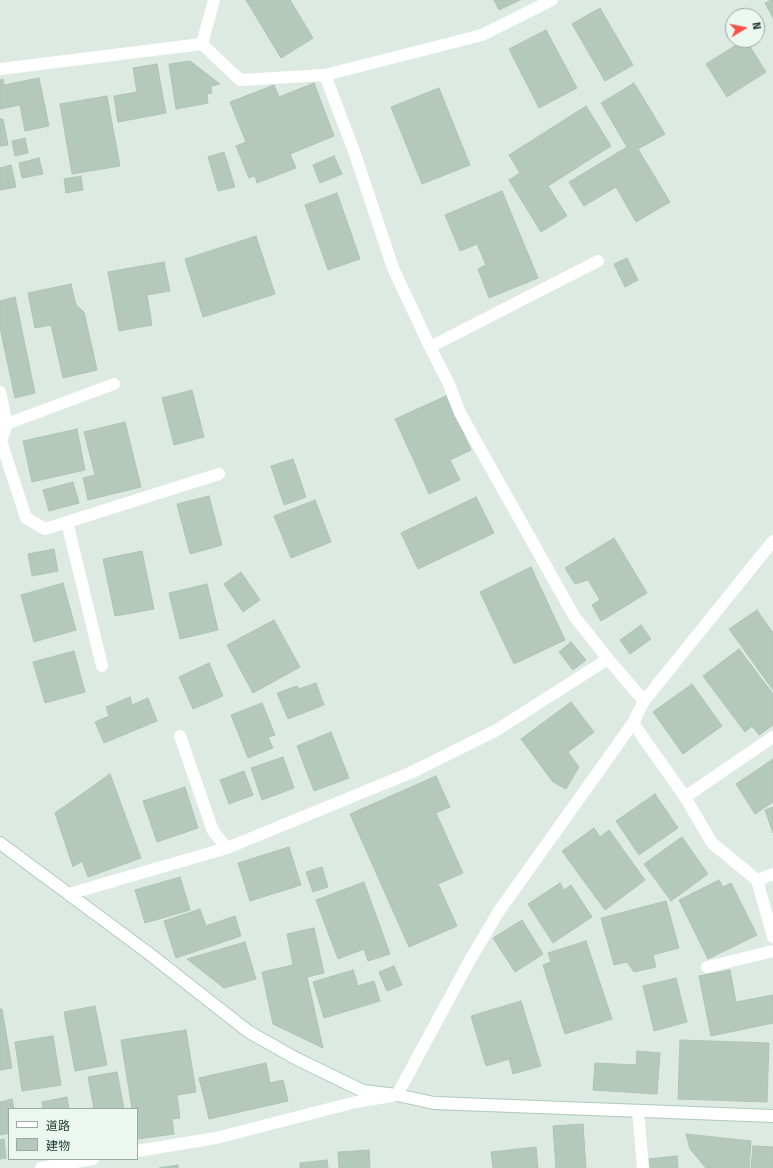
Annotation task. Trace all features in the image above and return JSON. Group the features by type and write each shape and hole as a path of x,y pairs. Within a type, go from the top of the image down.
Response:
{"street":[{"path":"202,44 214,0"},
{"path":"202,44 240,80 325,75 482,35 552,0"},
{"path":"0,69 202,44"},
{"path":"325,75 354,151 393,268 448,382 460,413 574,616 644,701"},
{"path":"430,347 598,261"},
{"path":"4,425 114,384"},
{"path":"0,392 4,425 1,441 26,518 45,529 219,474"},
{"path":"67,522 102,666"},
{"path":"397,1094 470,960 499,911 633,723 644,701 773,541"},
{"path":"69,894 227,848 410,773 495,731 608,659"},
{"path":"633,723 685,797 712,843 757,880 773,937"},
{"path":"180,736 213,831 227,848"},
{"path":"685,797 773,737"},
{"path":"0,843 147,952 249,1032 298,1059 363,1091 397,1094 434,1103 773,1116"},
{"path":"757,880 773,874"},
{"path":"707,967 773,951"},
{"path":"138,1152 216,1138 356,1102 397,1094"},
{"path":"638,1111 643,1168"},
{"path":"41,1168 87,1160"}],"building":[{"path":"246,0 290,0 313,38 281,58"},
{"path":"494,0 520,0 499,10"},
{"path":"773,0 773,18 765,3"},
{"path":"600,8 633,65 605,81 572,24"},
{"path":"546,30 577,88 539,108 509,49"},
{"path":"731,48 751,48 766,72 727,97 706,64"},
{"path":"190,61 220,84 211,86 212,93 207,94 208,103 176,109 169,64"},
{"path":"157,64 166,113 118,122 114,96 137,92 133,68"},
{"path":"39,78 49,126 25,131 20,105 0,109 0,80 3,79 4,85"},
{"path":"314,83 334,136 290,154 296,168 257,183 255,176 249,178 236,146 246,142 230,102 274,85 279,97"},
{"path":"634,83 665,134 638,149 670,202 636,222 616,187 584,206 569,182 627,147 601,103"},
{"path":"439,88 470,165 422,184 391,107"},
{"path":"107,96 120,166 72,174 60,104"},
{"path":"586,106 611,146 548,186 567,216 541,232 509,180 520,173 509,155"},
{"path":"0,119 3,119 8,145 0,146"},
{"path":"25,138 28,153 15,156 12,141"},
{"path":"224,152 235,187 218,191 208,157"},
{"path":"334,156 342,174 320,183 313,165"},
{"path":"39,158 43,174 22,178 19,163"},
{"path":"11,165 16,187 0,190 0,168"},
{"path":"81,176 83,190 66,193 64,179"},
{"path":"502,191 538,278 489,298 478,269 486,265 477,244 460,251 445,215"},
{"path":"337,193 360,259 328,270 305,205"},
{"path":"256,236 275,294 203,317 185,259"},
{"path":"627,258 638,280 625,287 614,264"},
{"path":"164,262 170,291 147,295 152,325 119,331 108,272"},
{"path":"71,284 76,305 84,312 97,370 63,378 51,325 35,328 28,293"},
{"path":"15,297 35,393 15,398 0,328 0,301"},
{"path":"192,390 204,437 174,445 162,398"},
{"path":"446,396 471,450 450,460 460,480 429,494 395,419"},
{"path":"125,422 141,487 88,500 83,478 95,475 84,432"},
{"path":"77,429 85,470 32,482 23,441"},
{"path":"293,459 306,497 284,505 271,466"},
{"path":"73,482 79,503 49,511 43,490"},
{"path":"209,496 222,545 190,554 177,504"},
{"path":"476,497 494,533 418,569 401,533"},
{"path":"315,500 331,542 291,558 274,516"},
{"path":"614,538 647,593 601,621 592,605 600,600 588,580 575,584 565,568"},
{"path":"54,549 58,571 32,576 28,554"},
{"path":"142,551 154,609 115,616 103,559"},
{"path":"531,567 565,640 514,664 480,592"},
{"path":"241,572 260,600 243,612 224,584"},
{"path":"63,583 76,630 34,642 21,595"},
{"path":"207,584 218,630 180,639 169,593"},
{"path":"757,610 773,633 773,690 729,629"},
{"path":"274,620 300,667 253,693 227,645"},
{"path":"641,625 651,639 630,654 620,640"},
{"path":"571,642 586,660 573,670 559,652"},
{"path":"739,649 773,694 773,725 759,735 752,726 745,732 703,676"},
{"path":"74,651 85,692 45,703 33,662"},
{"path":"209,663 223,696 193,709 179,677"},
{"path":"316,683 324,705 288,719 277,693 297,686 299,689"},
{"path":"692,684 722,726 683,754 653,712"},
{"path":"130,697 132,705 148,698 157,721 104,743 95,722 109,716 106,707"},
{"path":"571,702 594,732 568,752 579,767 566,789 553,782 521,739"},
{"path":"262,703 275,735 268,737 273,748 248,758 231,715"},
{"path":"331,732 349,778 314,791 297,746"},
{"path":"283,757 294,788 262,800 251,768"},
{"path":"773,759 773,802 755,814 736,784"},
{"path":"244,771 253,795 229,804 220,780"},
{"path":"110,774 141,858 88,877 82,861 73,867 55,813"},
{"path":"436,776 450,807 436,813 463,873 438,884 457,926 409,947 350,814"},
{"path":"185,787 198,828 157,842 143,801"},
{"path":"655,794 678,828 639,855 616,821"},
{"path":"773,807 773,833 765,810"},
{"path":"594,828 600,837 609,830 645,880 605,910 562,851"},
{"path":"682,837 708,874 671,901 644,864"},
{"path":"289,847 301,885 250,901 238,863"},
{"path":"322,867 328,887 313,892 306,872"},
{"path":"180,877 190,910 145,923 135,890"},
{"path":"719,880 723,887 731,883 757,935 708,959 679,900"},
{"path":"364,882 390,954 368,961 364,949 338,959 316,900"},
{"path":"560,883 564,890 571,885 592,917 553,943 528,904"},
{"path":"666,901 679,948 653,955 656,967 634,972 627,962 614,965 601,918"},
{"path":"200,909 206,926 235,916 241,936 176,958 164,921"},
{"path":"522,920 543,954 515,972 493,938"},
{"path":"314,928 324,973 307,977 323,1048 273,1024 262,972 293,965 287,934"},
{"path":"586,941 612,1019 565,1034 543,965 551,962 548,953"},
{"path":"245,942 256,979 224,988 187,959"},
{"path":"394,966 402,985 387,991 379,972"},
{"path":"353,970 358,986 374,981 380,1001 324,1018 313,982"},
{"path":"730,970 736,1002 773,995 773,1023 711,1036 699,976"},
{"path":"676,978 687,1022 654,1031 643,986"},
{"path":"521,1001 541,1066 513,1074 509,1059 486,1066 471,1016"},
{"path":"95,1006 107,1065 75,1071 64,1012"},
{"path":"0,1009 2,1009 12,1068 0,1070"},
{"path":"186,1030 196,1092 177,1095 180,1118 172,1119 174,1134 138,1139 138,1108 132,1108 121,1040"},
{"path":"53,1036 61,1085 22,1091 15,1042"},
{"path":"680,1040 769,1043 767,1102 678,1099"},
{"path":"637,1051 660,1053 657,1094 593,1090 595,1063 636,1065"},
{"path":"266,1063 270,1083 283,1080 288,1101 209,1119 199,1078"},
{"path":"117,1072 124,1108 94,1108 88,1077"},
{"path":"67,1097 69,1108 43,1108 42,1102"},
{"path":"12,1099 14,1108 8,1108 8,1133 0,1135 0,1102"},
{"path":"583,1124 586,1168 556,1168 553,1126"},
{"path":"686,1134 751,1141 749,1168 706,1168 690,1149"},
{"path":"4,1139 6,1158 0,1159 0,1140"},
{"path":"753,1146 773,1147 773,1168 751,1168"},
{"path":"536,1147 538,1168 493,1168 491,1152"},
{"path":"369,1150 370,1168 339,1168 338,1152"},
{"path":"677,1156 678,1168 650,1168 649,1159"},
{"path":"327,1160 328,1168 300,1168 300,1163"},
{"path":"178,1165 178,1168 159,1168"}]}
